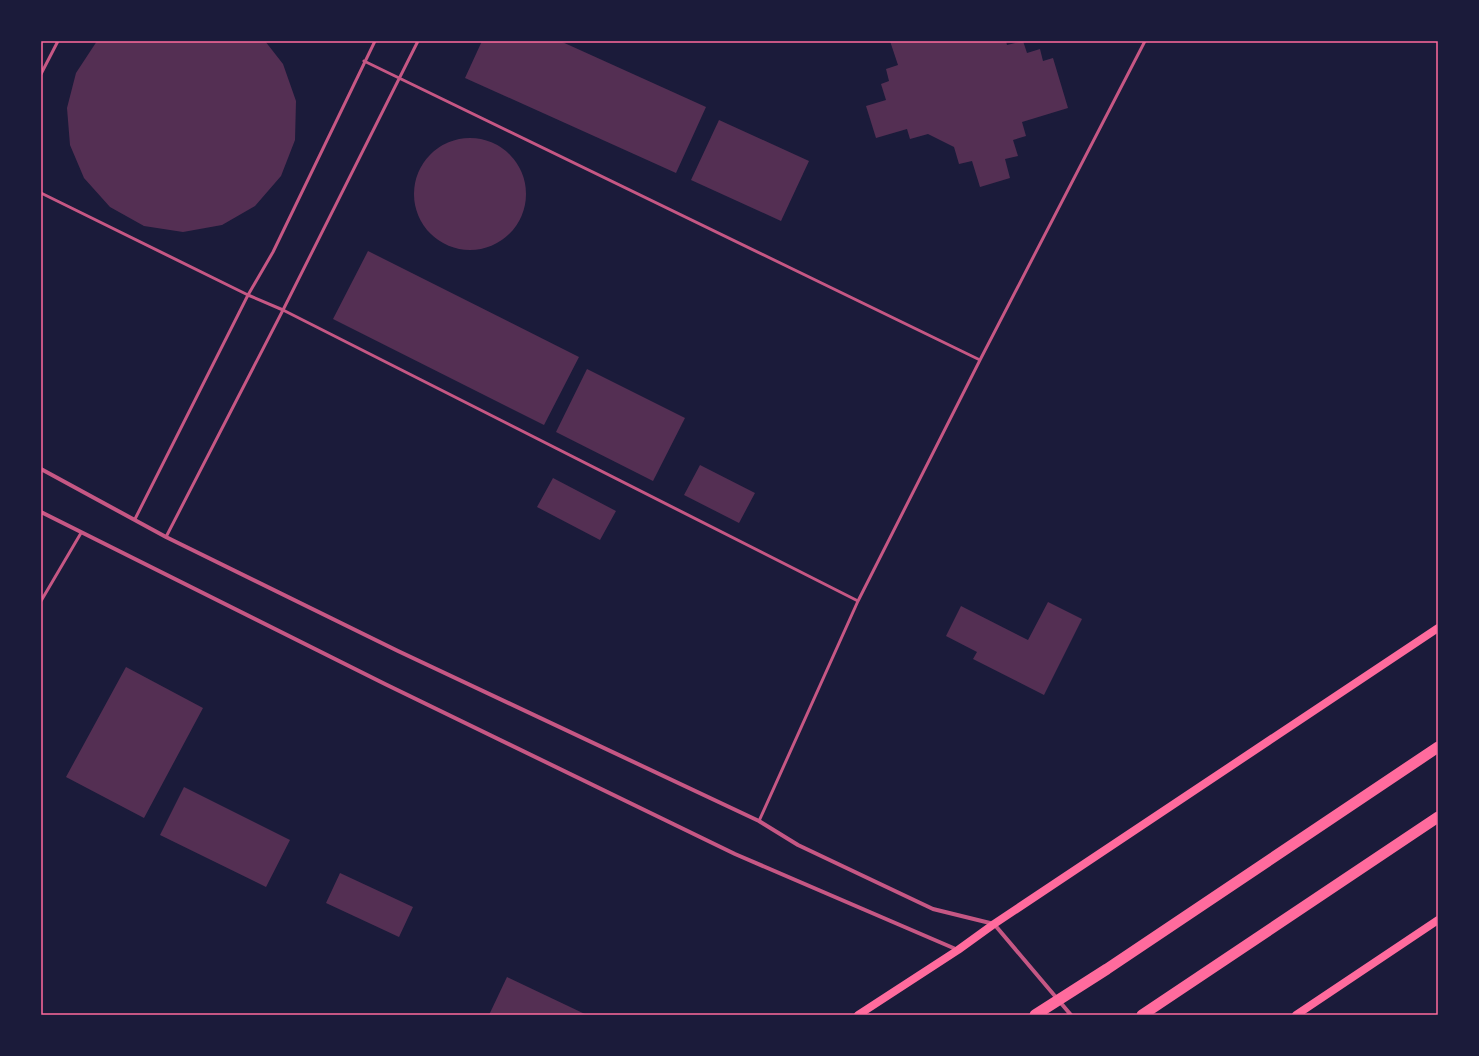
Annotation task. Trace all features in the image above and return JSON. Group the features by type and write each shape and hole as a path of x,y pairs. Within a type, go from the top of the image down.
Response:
{"highway":[{"path":"1035,1015 1107,969 1438,747"},
{"path":"1142,1015 1438,817"}],"main road":[{"path":"858,1015 958,950 994,924 1438,628"},
{"path":"1296,1015 1438,920"}],"street":[{"path":"41,470 135,519 166,537 398,651 759,821 798,845 933,909 994,924 1071,1015"},
{"path":"41,512 392,688 735,854 958,950"}],"lane":[{"path":"41,74 58,41"},
{"path":"135,519 248,295 273,252 375,41"},
{"path":"166,537 283,310 418,41"},
{"path":"759,821 858,601 980,360 1146,41"},
{"path":"364,61 980,360"},
{"path":"41,193 248,295 283,310 858,601"},
{"path":"41,601 81,533"}],"building":[{"path":"97,41 265,41 283,64 296,101 295,140 281,176 255,206 222,225 183,232 144,226 110,207 84,178 70,145 67,108 76,73"},
{"path":"482,41 560,41 706,107 676,173 465,78"},
{"path":"890,41 1006,41 1007,45 1023,41 1027,53 1040,49 1043,61 1053,58 1068,108 1022,122 1026,136 1013,140 1018,156 1005,159 1010,178 980,187 972,161 959,164 954,147 928,134 910,139 907,129 876,138 866,106 886,100 881,84 889,81 886,69 898,65"},
{"path":"719,120 809,161 781,221 691,180"},
{"path":"470,138 491,142 509,155 522,173 526,194 522,215 509,233 491,246 470,250 449,246 431,233 418,215 414,194 418,173 431,155 449,142"},
{"path":"368,251 579,357 544,425 333,319"},
{"path":"587,369 685,418 653,481 556,432"},
{"path":"700,465 755,493 739,523 684,495"},
{"path":"553,478 616,511 600,540 537,507"},
{"path":"1048,602 1082,619 1044,695 973,659 977,652 946,636 961,606 1028,640"},
{"path":"126,667 203,708 144,818 66,777"},
{"path":"184,787 290,840 266,887 160,835"},
{"path":"340,873 413,907 399,937 326,903"},
{"path":"507,977 587,1015 489,1015"}]}
